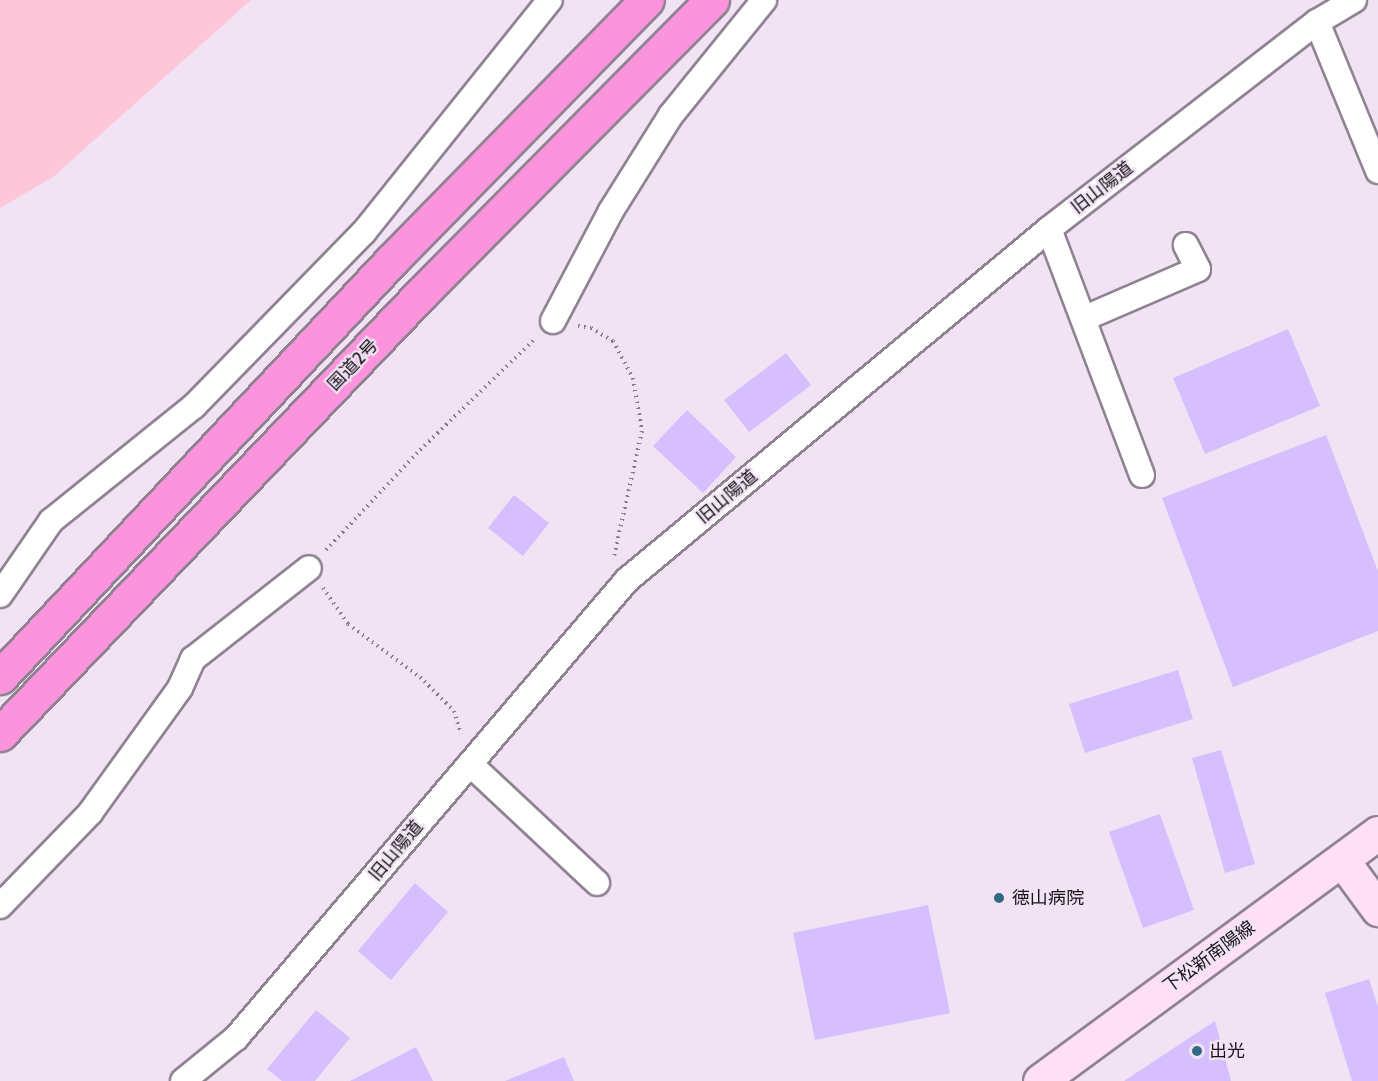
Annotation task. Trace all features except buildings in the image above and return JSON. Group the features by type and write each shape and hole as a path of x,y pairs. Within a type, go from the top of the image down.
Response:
{"highway":[{"path":"0,677 392,260 647,0"},
{"name":"国道2号","path":"0,734 420,295 712,0"}],"main road":[{"name":"下松新南陽線","path":"1040,1081 1378,833"},
{"path":"1342,860 1378,909"}],"street":[{"path":"0,595 51,521 194,406 364,232 550,0"},
{"path":"553,321 611,212 671,116 764,0"},
{"name":"旧山陽道","path":"183,1081 236,1038 627,580 1049,229 1317,22 1354,0"},
{"path":"1317,22 1378,171"},
{"path":"1049,229 1142,475"},
{"path":"364,232 392,260"},
{"path":"1084,318 1198,269 1186,245"},
{"path":"0,906 90,813 180,688 194,659 309,568"},
{"path":"470,764 597,883"}],"path":[{"path":"470,764 454,711 420,677 348,624 309,568 420,450 553,321 591,328 613,341 633,378 642,431 614,552 615,564 627,580"}],"shaded area":[{"path":"0,0 251,0 53,177 0,208"}],"place":[{"name":"徳山病院","path":"999,898"},
{"name":"出光","path":"1197,1051"}]}
